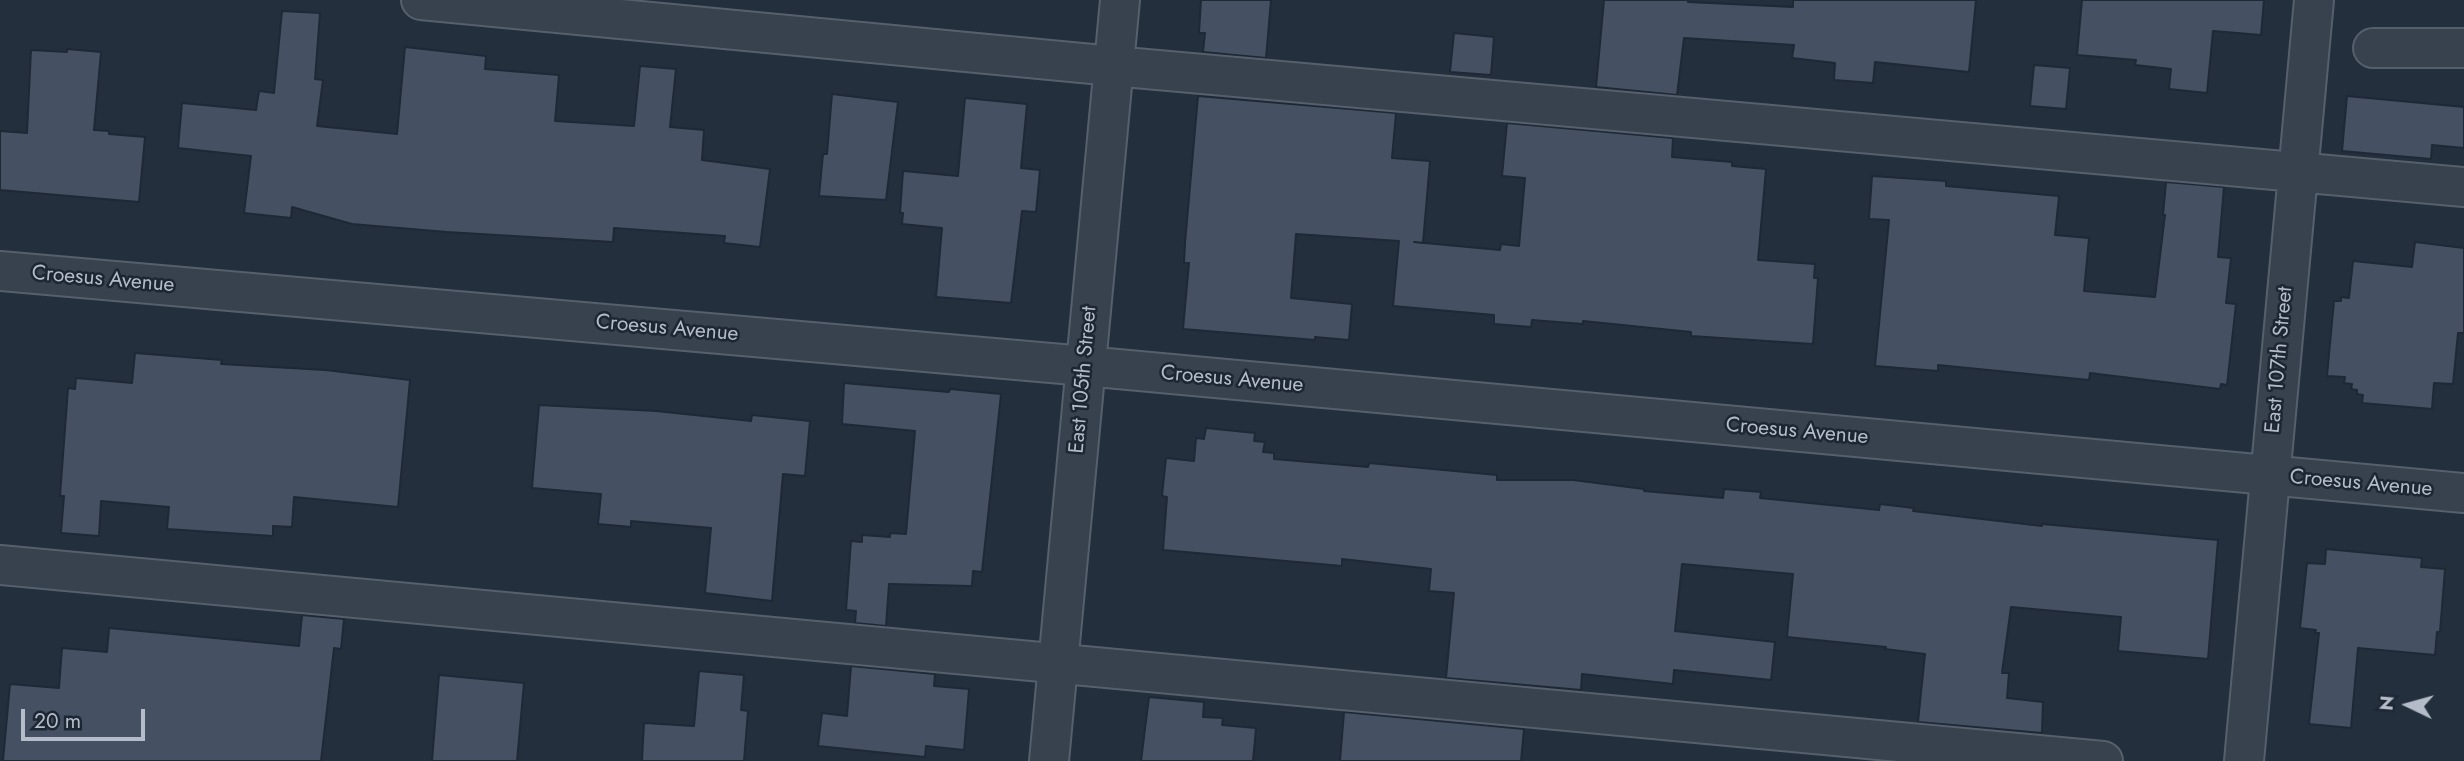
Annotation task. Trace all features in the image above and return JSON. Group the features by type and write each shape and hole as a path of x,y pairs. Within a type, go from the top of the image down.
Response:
{"street":[{"path":"421,0 1113,66 2464,187"},
{"name":"East 105th Street","path":"1049,761 1121,0"},
{"name":"East 107th Street","path":"2244,761 2314,0"},
{"path":"2373,48 2464,48"},
{"name":"Croesus Avenue","path":"0,271 1085,366 2464,493"},
{"path":"0,565 2103,761"}],"building":[{"path":"1201,0 1271,0 1266,58 1203,52 1205,33 1199,33"},
{"path":"1604,0 1688,0 1793,7 1793,0 1976,0 1969,72 1875,62 1873,83 1834,80 1835,63 1792,58 1794,45 1684,38 1677,95 1596,87"},
{"path":"2082,0 2264,0 2261,35 2213,31 2207,93 2169,89 2171,69 2135,65 2136,60 2077,55"},
{"path":"282,11 320,13 315,79 323,80 317,126 397,134 405,47 486,56 485,69 559,75 555,121 634,126 640,66 676,69 670,127 704,130 702,160 770,169 760,247 724,243 725,236 614,228 613,242 352,224 292,207 291,218 244,213 251,156 178,148 182,103 256,110 259,91 274,93"},
{"path":"1454,33 1494,37 1491,75 1450,72"},
{"path":"67,49 101,52 94,130 145,137 139,202 0,190 0,131 27,133 31,50 67,52"},
{"path":"2034,65 2070,68 2066,109 2030,106"},
{"path":"832,94 898,102 886,200 819,196 823,154 827,154"},
{"path":"1198,96 1396,113 1392,158 1430,161 1423,243 1500,250 1501,244 1519,246 1525,178 1502,176 1507,123 1673,138 1672,157 1732,162 1732,166 1766,169 1758,260 1815,264 1814,278 1818,278 1813,344 1691,336 1691,332 1583,321 1583,324 1532,320 1531,327 1494,324 1494,315 1393,306 1399,241 1296,234 1291,298 1352,304 1349,340 1315,337 1315,340 1183,329 1189,263 1184,263 1185,243"},
{"path":"2347,96 2464,107 2464,148 2432,145 2431,159 2342,151"},
{"path":"965,98 1027,104 1021,168 1040,170 1036,212 1022,211 1011,303 936,297 942,228 902,224 903,213 900,213 903,171 958,176"},
{"path":"1872,176 1946,181 1946,186 2059,196 2055,235 2089,238 2084,291 2155,297 2165,215 2166,182 2224,187 2218,257 2231,258 2226,303 2236,304 2227,385 2221,384 2220,389 2090,373 2089,380 1938,365 1938,371 1875,366 1889,220 1869,219"},
{"path":"2415,242 2464,248 2464,333 2458,333 2453,384 2434,383 2432,409 2362,403 2363,395 2351,389 2352,384 2344,383 2345,377 2327,376 2334,301 2341,301 2341,297 2349,298 2353,261 2412,267"},
{"path":"135,353 222,360 221,364 325,370 410,380 398,507 294,497 292,527 273,526 273,536 167,529 169,507 101,501 99,536 61,533 64,496 60,496 68,388 75,389 76,378 132,383"},
{"path":"844,383 1001,394 982,572 973,571 972,586 889,584 886,626 855,623 856,611 846,610 851,541 862,542 862,535 890,537 890,533 906,534 915,431 842,424"},
{"path":"539,405 656,411 751,421 752,415 810,421 805,476 783,474 772,601 705,593 711,528 631,521 631,527 598,524 601,494 532,488"},
{"path":"1206,428 1255,433 1254,441 1265,442 1263,452 1274,453 1274,459 1368,467 1369,463 1497,475 1497,480 1573,480 1644,491 1723,498 1724,489 1761,492 1760,498 1879,510 1880,504 1914,508 1913,511 2042,526 2218,540 2208,659 2118,651 2121,617 2011,607 2002,673 2009,673 2007,698 2043,702 2042,733 1918,722 1925,654 1885,649 1886,647 1787,637 1793,574 1682,564 1675,631 1775,642 1771,680 1674,670 1673,684 1582,674 1581,690 1446,678 1454,593 1429,591 1431,569 1342,559 1342,566 1163,550 1167,497 1162,496 1166,458 1194,461 1196,438 1204,439"},
{"path":"2326,549 2422,558 2421,567 2445,569 2440,632 2437,632 2435,655 2358,648 2351,728 2309,724 2319,633 2315,633 2316,630 2300,628 2307,563 2325,564"},
{"path":"302,615 344,619 341,649 334,648 321,761 3,761 10,684 59,688 62,648 107,652 109,628 299,646"},
{"path":"851,666 935,674 934,686 969,689 964,750 926,746 925,757 818,746 822,713 847,716"},
{"path":"699,671 744,675 741,710 748,711 744,761 642,761 644,723 694,726"},
{"path":"439,675 524,683 517,761 432,761"},
{"path":"1149,697 1204,702 1203,717 1223,718 1222,725 1256,728 1253,761 1141,761"},
{"path":"1344,712 1524,729 1521,761 1340,761"}]}
